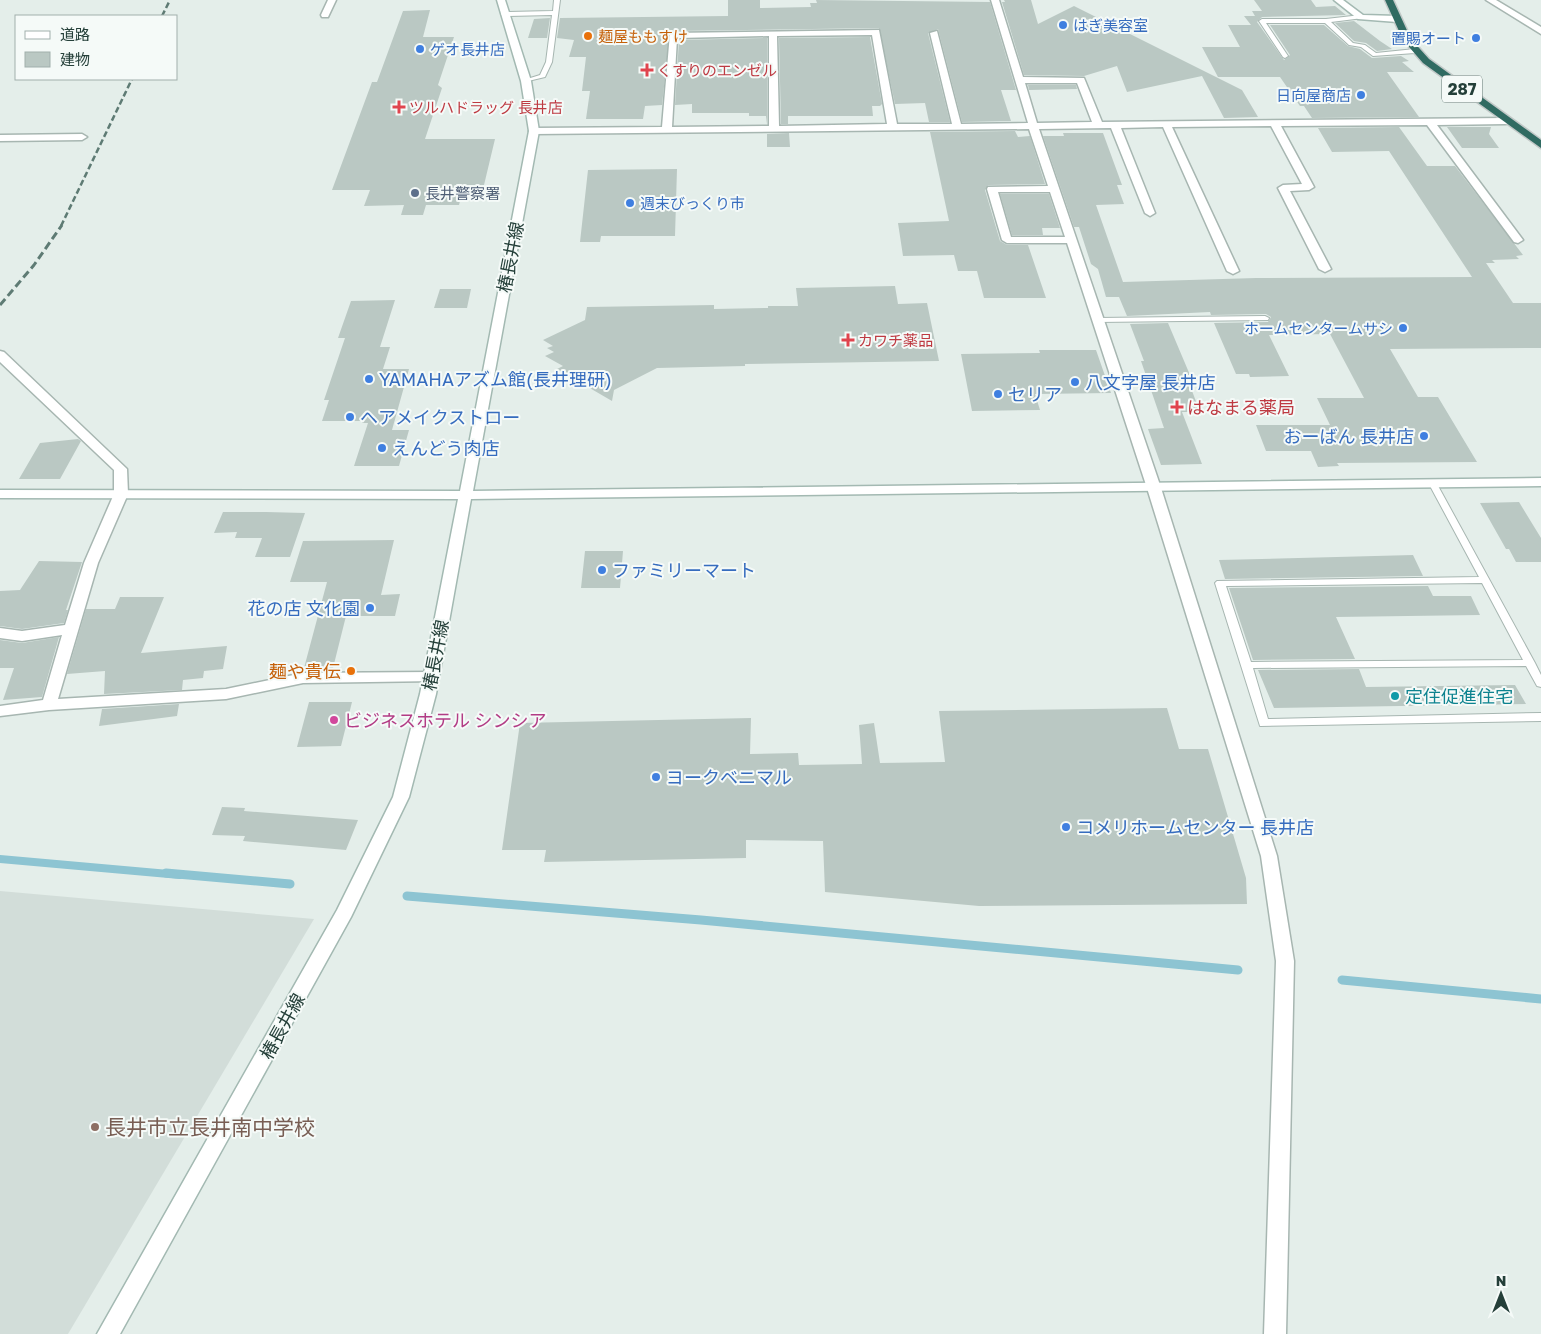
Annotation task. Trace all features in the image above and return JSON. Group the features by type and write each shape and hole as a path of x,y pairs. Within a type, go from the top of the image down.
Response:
{"highway":[{"name":"287","path":"1389,0 1407,40 1415,51 1437,70 1541,146"}],"street":[{"path":"325,15 332,0"},
{"path":"995,0 1033,125 1154,488 1269,856 1285,961 1275,1334"},
{"path":"1338,0 1361,17 1397,19"},
{"path":"1490,0 1541,31"},
{"name":"椿長井線","path":"108,1334 345,912 401,797 431,677 534,131 526,81 503,7"},
{"path":"667,129 673,35 773,33 876,32 892,126"},
{"path":"773,33 774,128"},
{"path":"934,33 957,126"},
{"path":"1020,80 1081,80 1098,125"},
{"path":"534,131 1506,121"},
{"path":"1429,122 1518,240"},
{"path":"1274,123 1309,187 1282,188 1325,269"},
{"path":"1114,124 1150,213"},
{"path":"1166,124 1233,271"},
{"path":"0,138 82,137"},
{"path":"1055,189 992,189 1007,240 1071,240"},
{"path":"0,355 120,469 121,494 90,563 50,705"},
{"path":"0,494 465,495 1541,482"},
{"path":"0,633 22,636 71,629"},
{"path":"0,711 50,705 226,694 303,678 431,677"}],"lane":[{"path":"526,81 544,76 549,62 557,0"},
{"path":"503,7 555,13"},
{"path":"1284,56 1262,21 1326,21 1361,17"},
{"path":"1326,21 1350,44 1363,46 1375,55 1415,51"},
{"path":"1098,320 1265,318"},
{"path":"1432,484 1541,684"},
{"path":"1485,580 1220,583 1264,722 1541,717"},
{"path":"1247,665 1530,663"}],"shaded area":[{"name":"長井市立長井南中学校","path":"0,891 314,919 68,1334 0,1334"}],"building":[{"path":"728,0 760,0 760,8 811,7 810,3 817,3 816,0 990,2 1016,90 1001,90 1011,121 962,122 938,29 928,33 950,122 929,122 925,103 895,104 879,28 670,31 662,105 645,106 643,119 586,119 590,91 582,91 586,57 569,57 574,40 557,38 560,18 728,16"},
{"path":"1004,0 1031,0 1038,24 1074,6 1242,90 1258,117 1224,118 1202,76 1127,92 1117,66 1084,76 1024,75 1002,2 1005,2"},
{"path":"1254,0 1311,0 1316,7 1335,6 1346,15 1262,17 1257,22 1284,60 1290,55 1270,25 1324,25 1348,46 1360,49 1372,58 1401,56 1409,61 1402,62 1414,72 1387,72 1419,117 1312,118 1304,106 1300,106 1280,77 1218,77 1202,47 1240,47 1228,25 1251,25 1244,16 1255,16 1252,11 1262,11"},
{"path":"430,10 423,37 454,37 438,85 442,88 425,139 495,139 484,185 464,185 459,205 426,205 423,215 401,215 404,205 364,206 370,190 332,190 372,82 377,82 403,11"},
{"path":"550,18 547,38 528,38 534,19"},
{"path":"1354,21 1392,49 1377,51 1366,43 1354,41 1335,23"},
{"path":"870,37 882,104 880,106 872,106 873,116 788,116 788,124 781,124 779,38"},
{"path":"767,38 767,124 766,116 749,116 749,113 692,113 692,104 675,105 679,40"},
{"path":"1028,85 1076,85 1077,89 1029,90"},
{"path":"1399,127 1427,166 1455,166 1523,255 1516,256 1519,259 1492,260 1495,263 1486,263 1513,303 1541,303 1541,348 1390,349 1418,397 1438,397 1477,462 1337,463 1339,466 1318,467 1311,451 1266,451 1256,425 1330,425 1317,398 1364,398 1330,334 1269,335 1289,376 1250,377 1249,374 1236,374 1214,323 1268,322 1271,317 1266,314 1211,315 1210,312 1127,316 1119,297 1106,297 1098,269 1091,264 1079,227 1074,227 1043,136 1064,136 1063,133 1103,133 1122,185 1117,185 1124,204 1096,205 1123,282 1256,278 1472,277 1389,151 1332,152 1318,128"},
{"path":"1447,127 1491,127 1489,134 1499,148 1462,148"},
{"path":"1015,131 1018,137 1030,136 1045,184 988,185 985,190 1000,241 1007,245 1028,245 1046,298 984,298 977,271 958,271 954,255 903,256 898,223 949,221 930,132"},
{"path":"789,133 790,147 767,147 767,134"},
{"name":"週末びっくり市","path":"677,169 675,236 601,236 600,242 580,242 588,170"},
{"path":"1000,194 1049,194 1060,228 1042,228 1043,235 1012,235"},
{"path":"895,286 898,304 927,303 939,361 745,364 745,366 657,368 614,390 612,401 557,369 563,366 545,356 554,352 547,348 553,346 543,340 585,320 587,307 714,305 714,309 798,306 796,288"},
{"path":"440,289 471,289 467,308 434,308"},
{"path":"395,300 380,347 390,347 383,369 409,369 392,430 409,430 399,466 354,466 368,423 362,423 362,421 322,421 329,400 324,400 345,338 338,338 351,301"},
{"path":"1168,323 1190,375 1186,375 1200,412 1182,412 1202,464 1161,465 1148,429 1164,428 1141,361 1144,361 1130,324"},
{"path":"1039,350 1096,350 1111,393 1035,394 1040,410 972,411 961,354 1040,353"},
{"path":"78,439 81,441 60,479 19,479 40,443"},
{"path":"1519,502 1541,538 1541,562 1516,562 1509,549 1506,549 1480,503"},
{"path":"223,512 305,513 290,557 255,557 262,538 235,538 237,532 214,533"},
{"path":"394,540 381,595 400,594 395,616 346,616 333,668 304,668 327,582 290,582 303,541"},
{"name":"ファミリーマート","path":"585,551 623,551 620,588 581,588"},
{"path":"1413,555 1423,576 1225,579 1219,560"},
{"path":"39,561 82,562 66,610 68,610 64,623 22,629 0,626 0,591 20,590"},
{"path":"1428,586 1433,596 1471,596 1480,615 1336,617 1355,659 1253,660 1229,588"},
{"path":"120,597 164,597 141,653 227,646 223,669 204,671 203,678 183,680 182,690 104,694 105,671 67,674 86,609 115,609"},
{"path":"59,637 42,697 3,700 14,668 0,668 0,640 22,643"},
{"name":"定住促進住宅","path":"1359,669 1366,687 1515,685 1526,704 1274,708 1258,670"},
{"path":"309,702 352,702 341,746 297,747"},
{"path":"179,704 177,716 99,726 102,709"},
{"path":"1167,708 1179,749 1208,749 1246,878 1247,904 979,906 825,892 823,841 746,840 746,858 544,862 546,850 502,850 520,723 751,718 750,754 798,753 799,765 862,764 859,725 874,723 880,763 945,762 939,711"},
{"path":"222,807 245,808 244,811 358,820 346,850 243,841 245,836 212,835"}],"waterway":[{"path":"0,859 180,875"},
{"path":"166,873 290,884"},
{"path":"407,896 701,920 1238,970"},
{"path":"1342,980 1541,999"}],"railway":[{"path":"162,15 170,0"},
{"path":"61,226 132,80"},
{"path":"0,305 34,265 62,225"}],"place":[{"name":"はぎ美容室","path":"1063,25"},
{"name":"麺屋ももすけ","path":"588,36"},
{"name":"置賜オート","path":"1476,38"},
{"name":"ゲオ長井店","path":"420,49"},
{"name":"くすりのエンゼル","path":"647,70"},
{"name":"日向屋商店","path":"1361,95"},
{"name":"ツルハドラッグ 長井店","path":"399,107"},
{"name":"長井警察署","path":"415,193"},
{"name":"週末びっくり市","path":"630,203"},
{"name":"ホームセンタームサシ","path":"1403,328"},
{"name":"カワチ薬品","path":"848,340"},
{"name":"YAMAHAアズム館(長井理研)","path":"369,379"},
{"name":"八文字屋 長井店","path":"1075,382"},
{"name":"セリア","path":"998,394"},
{"name":"はなまる薬局","path":"1177,407"},
{"name":"ヘアメイクストロー","path":"350,417"},
{"name":"おーばん 長井店","path":"1424,436"},
{"name":"えんどう肉店","path":"382,448"},
{"name":"ファミリーマート","path":"602,570"},
{"name":"花の店 文化園","path":"370,608"},
{"name":"麺や貴伝","path":"351,671"},
{"name":"定住促進住宅","path":"1395,696"},
{"name":"ビジネスホテル シンシア","path":"334,720"},
{"name":"ヨークベニマル","path":"656,777"},
{"name":"コメリホームセンター 長井店","path":"1066,827"},
{"name":"長井市立長井南中学校","path":"95,1127"}]}
